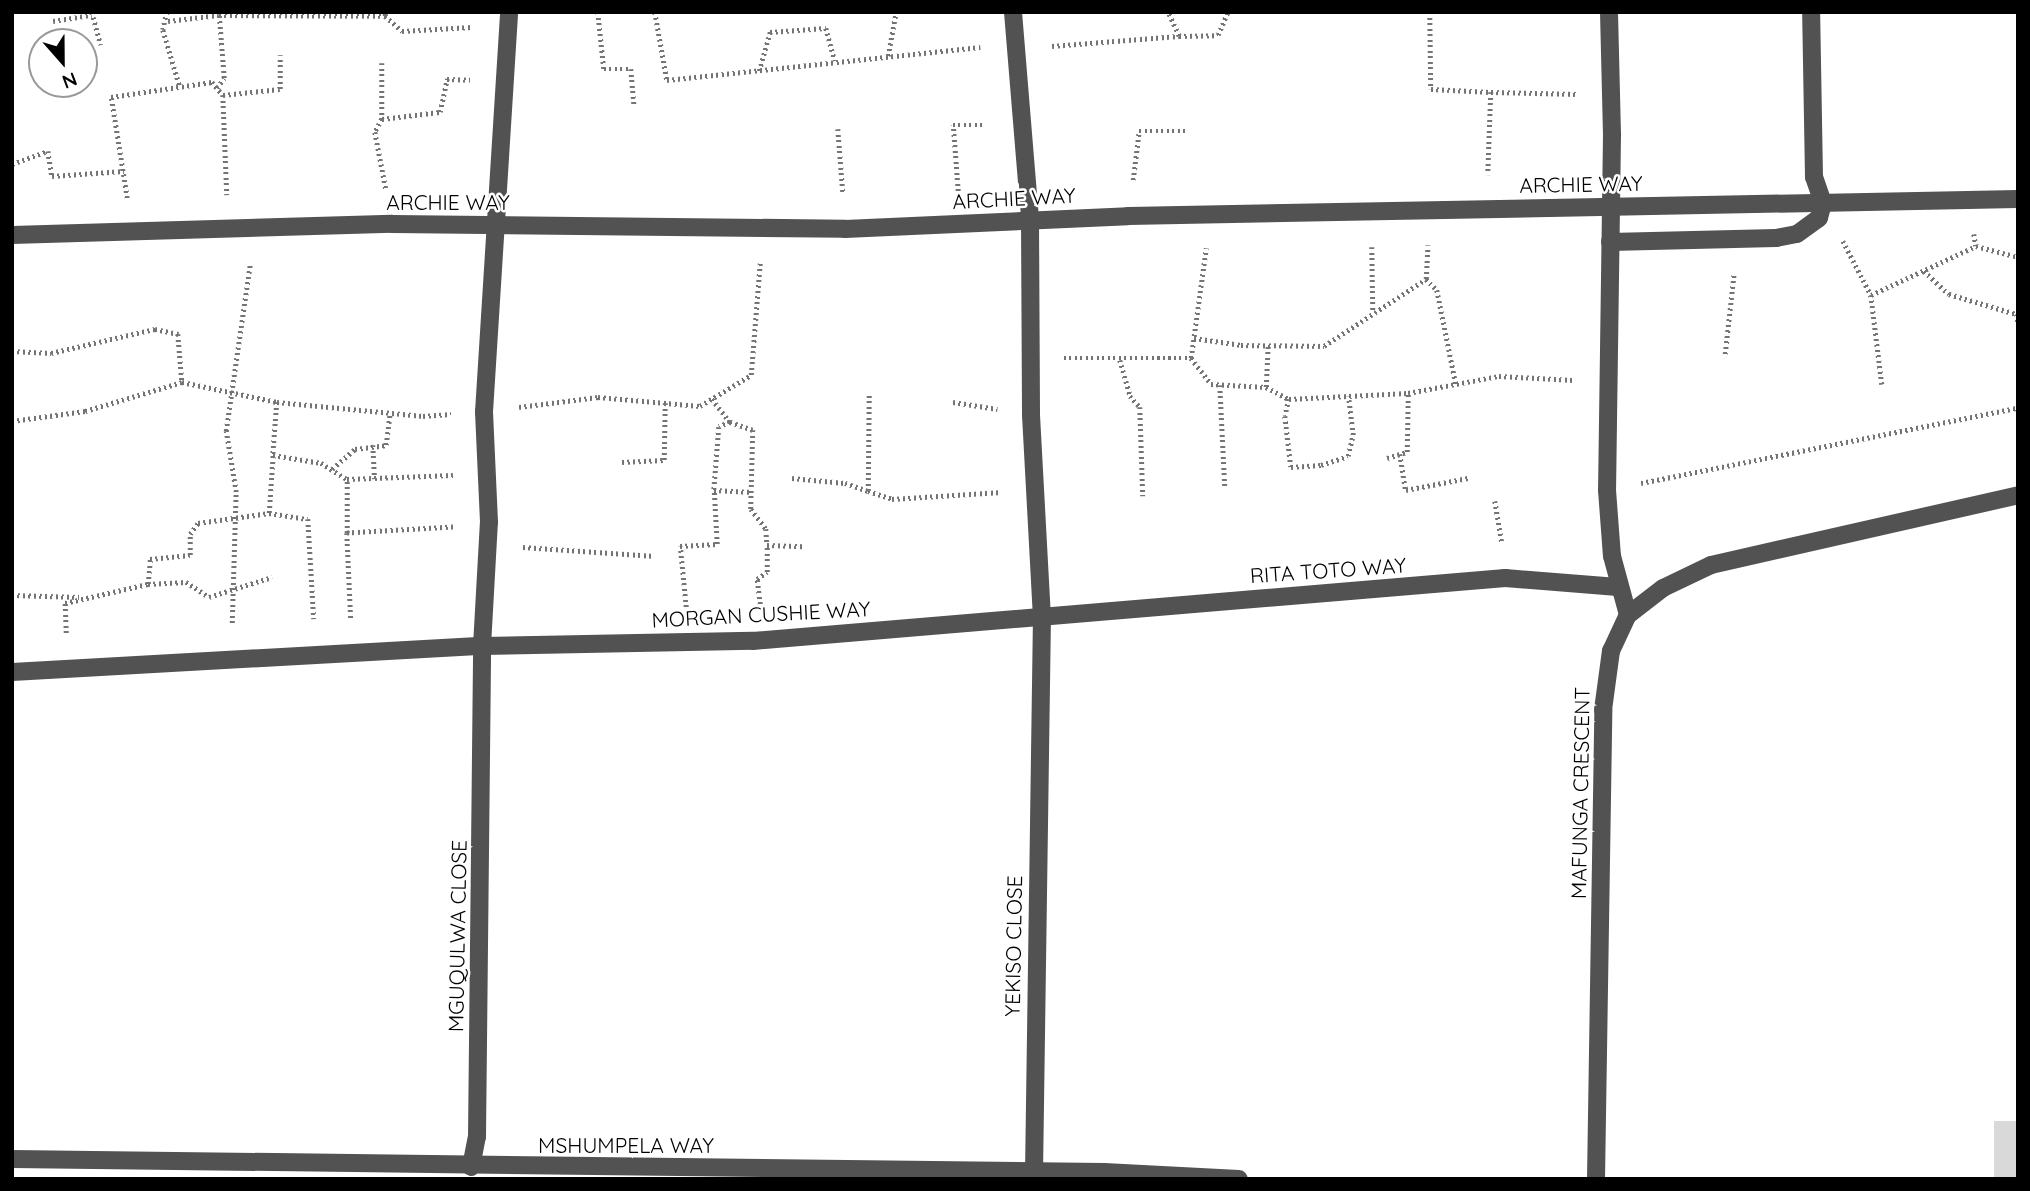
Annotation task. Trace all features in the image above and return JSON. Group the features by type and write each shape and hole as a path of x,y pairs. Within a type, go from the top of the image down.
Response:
{"street":[{"name":"MGUQULWA CLOSE","path":"471,1167 477,1137 482,646 489,522 484,412 509,12"},
{"name":"YEKISO CLOSE","path":"1013,12 1030,221 1033,492 1042,615 1038,722 1034,1171"},
{"path":"1609,12 1612,95 1606,490 1618,587 1628,615"},
{"path":"1610,242 1738,240 1797,234 1819,218 1823,203 1813,167 1811,12"},
{"name":"ARCHIE WAY","path":"12,235 392,224 845,229 1128,215 2018,199"},
{"name":"MAFUNGA CRESCENT","path":"1595,1179 1603,710 1611,651 1628,615 1663,588 1712,565 2018,495"},
{"name":"RITA TOTO WAY","path":"1042,615 1506,579 1618,587"},
{"name":"MORGAN CUSHIE WAY","path":"12,672 482,646 765,640 1042,615"},
{"name":"MSHUMPELA WAY","path":"12,1159 471,1167 1034,1171 1239,1179"}],"path":[{"path":"167,12 168,21 163,30 180,87"},
{"path":"598,12 604,69 631,69 634,106"},
{"path":"655,12 667,80 888,56 1218,35 1228,12"},
{"path":"888,56 896,12"},
{"path":"1168,12 1179,36"},
{"path":"1314,12 1357,12"},
{"path":"1430,12 1431,89 1612,95"},
{"path":"53,21 92,14 101,45"},
{"path":"168,21 219,15 385,14 402,31 480,28 508,57"},
{"path":"217,88 224,78 219,15"},
{"path":"759,72 770,32 826,28 835,61"},
{"path":"223,95 280,89 280,55"},
{"path":"382,63 382,119 375,132 392,224"},
{"path":"382,119 440,112 447,79 505,80"},
{"path":"130,230 124,171 111,97 212,82 223,95 228,229"},
{"path":"1487,209 1491,92"},
{"path":"960,224 953,125 984,122 985,135 1022,130"},
{"path":"838,128 845,229"},
{"path":"1128,215 1139,131 1187,131"},
{"path":"12,164 48,151 52,176 124,171"},
{"path":"1823,203 1871,295 1882,384"},
{"path":"1429,209 1426,279 1437,290 1456,384"},
{"path":"1372,211 1373,312"},
{"path":"1211,214 1191,358 1211,384 1266,387 1289,399 1408,393 1499,376 1606,382"},
{"path":"12,421 85,411 182,382 277,402 423,416 484,412 598,397 700,406 751,375 763,227"},
{"path":"231,659 235,515 226,431 234,393 254,228"},
{"path":"1725,354 1738,240"},
{"path":"1871,295 1976,246"},
{"path":"1924,271 1949,294 2017,314 2018,323"},
{"path":"1194,338 1268,345 1324,346 1426,279"},
{"path":"12,351 51,353 155,329 178,334 182,382"},
{"path":"1266,387 1268,345"},
{"path":"1032,357 1120,360 1191,358"},
{"path":"1120,360 1130,396 1140,407 1143,496"},
{"path":"1220,384 1225,488"},
{"path":"1387,458 1407,452 1408,393"},
{"path":"868,491 869,394"},
{"path":"1289,399 1285,416 1291,467 1321,466 1348,456 1353,435 1348,396"},
{"path":"712,399 730,422 753,430 751,509 766,529 767,545 767,572 757,579 765,640"},
{"path":"269,513 277,402"},
{"path":"622,462 664,460 665,403"},
{"path":"1606,490 2018,408"},
{"path":"332,469 345,454 373,445 386,445 390,413"},
{"path":"690,643 680,546 717,544 714,490 719,427 730,422"},
{"path":"373,445 375,479"},
{"path":"1400,454 1406,490 1468,478"},
{"path":"273,455 321,463 347,479 488,470"},
{"path":"792,478 845,483 892,499 1033,492"},
{"path":"347,479 346,534 353,653"},
{"path":"714,490 752,492"},
{"path":"148,584 150,559 190,555 190,534 198,523 235,515 269,513 308,519 316,656"},
{"path":"346,534 489,522"},
{"path":"767,545 803,546"},
{"path":"488,546 655,556"},
{"path":"67,669 65,603 80,597 148,584 186,582 209,597 272,577"},
{"path":"12,595 80,597"}],"shaded area":[{"path":"1994,1121 2018,1121 2018,1179 1994,1179"}]}
